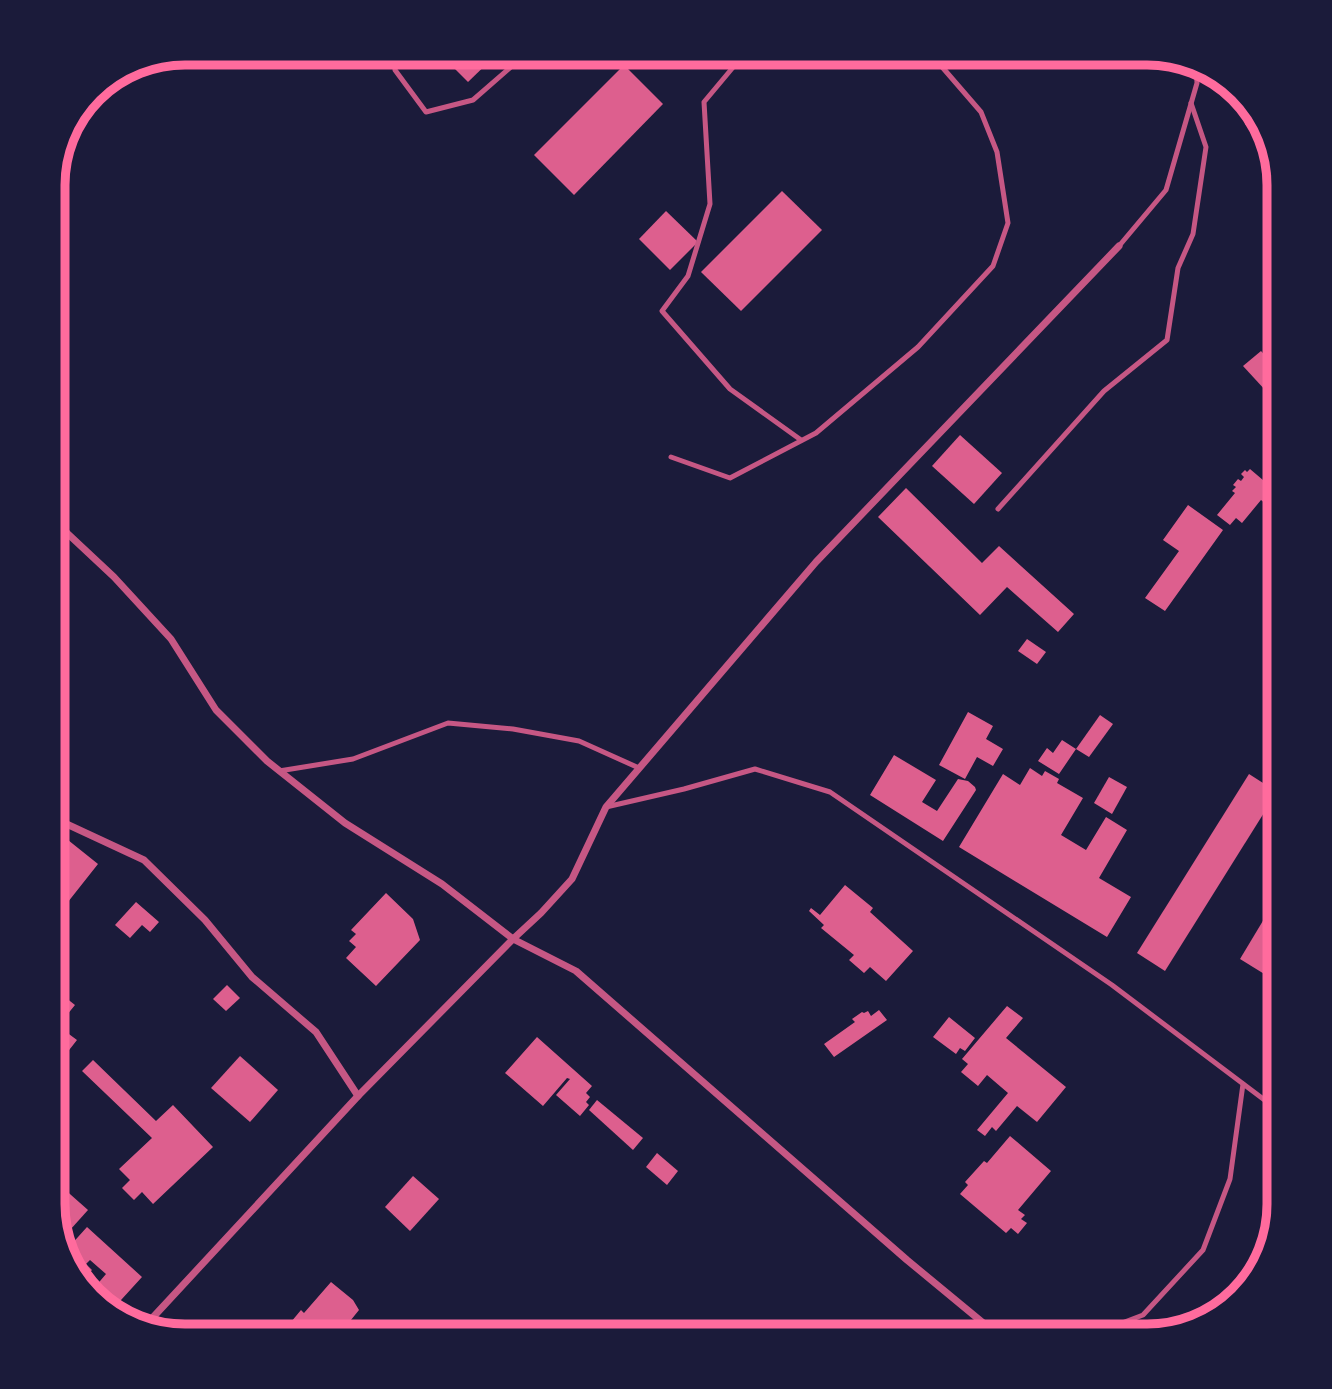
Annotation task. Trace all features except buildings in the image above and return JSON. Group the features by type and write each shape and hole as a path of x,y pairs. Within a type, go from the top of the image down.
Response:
{"street":[{"path":"152,1319 358,1096 572,879 606,807 816,562 1119,246"},
{"path":"65,530 114,577 171,639 216,710 279,771 345,823 442,884 513,939 576,971 907,1260 984,1324"},
{"path":"65,823 144,860 205,920 253,977 316,1032 358,1096"}],"lane":[{"path":"395,65 395,70 426,112 473,100 513,65"},
{"path":"735,65 704,102 710,204 688,276 662,311 730,388 801,440"},
{"path":"671,457 730,478 816,433 918,347 993,266 1008,223 997,152 981,112 940,65"},
{"path":"1119,246 1166,190 1198,83 1197,76"},
{"path":"998,509 1104,390 1167,340 1178,268 1193,234 1206,148 1191,103"},
{"path":"279,771 353,759 448,723 513,729 579,741 639,768"},
{"path":"606,807 755,769 830,792 1112,985 1267,1102"},
{"path":"1119,1324 1143,1315 1203,1251 1230,1179 1243,1084"}]}
